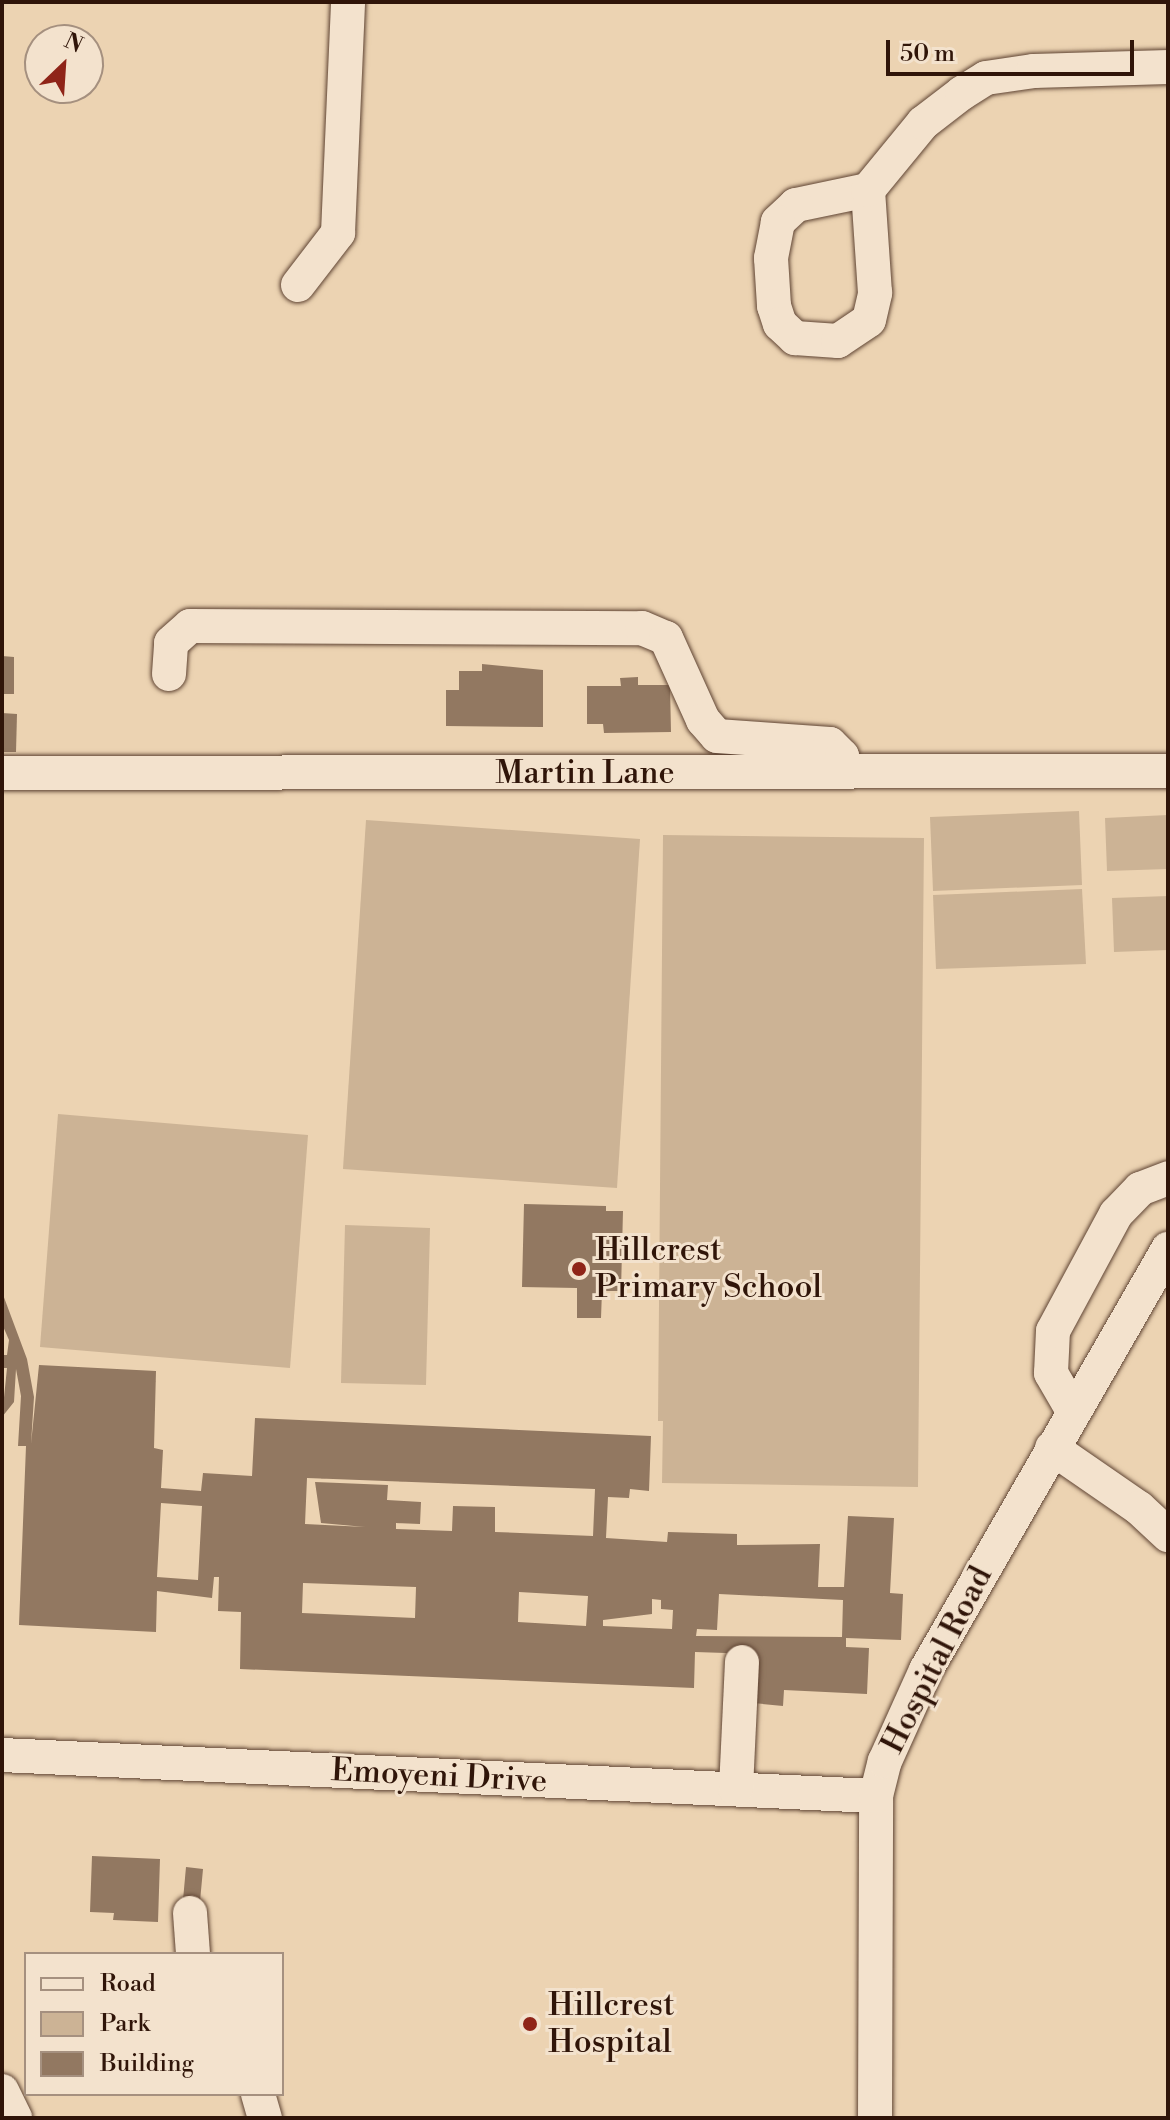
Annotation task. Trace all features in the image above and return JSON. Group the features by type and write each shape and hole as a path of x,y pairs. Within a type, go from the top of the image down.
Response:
{"street":[{"path":"298,285 338,233 348,2"},
{"path":"868,190 875,293 869,320 838,341 795,338 780,324 774,306 771,258 778,222 796,205 868,190 923,123 986,78 1060,69 1168,67"},
{"path":"169,674 171,643 190,626 642,628 666,638 703,720 717,736 830,744 842,756 843,772"},
{"name":"Martin Lane","path":"2,773 1168,771"},
{"path":"1073,1411 1051,1373 1053,1331 1127,1199 1168,1178"},
{"name":"Hospital Road","path":"875,2118 876,1796 885,1761 926,1670 1168,1249"},
{"path":"1052,1448 1139,1508 1168,1535"},
{"path":"736,1789 742,1662"},
{"name":"Emoyeni Drive","path":"4,1754 876,1796"},
{"path":"190,1913 193,1952"},
{"path":"2,2091 14,2118"},
{"path":"259,2096 265,2118"},
{"path":"2,2109 14,2118"}],"green space":[{"path":"1079,811 1082,885 933,891 930,817"},
{"path":"1168,815 1168,869 1107,871 1105,818"},
{"path":"366,820 640,839 617,1188 343,1169"},
{"path":"663,835 924,838 918,1487 662,1483 663,1421 658,1421"},
{"path":"1082,889 1086,964 936,969 933,895"},
{"path":"1168,896 1168,950 1114,952 1112,898"},
{"path":"58,1114 308,1135 290,1368 40,1347"},
{"path":"345,1225 430,1228 426,1385 341,1383"}],"building":[{"path":"2,656 14,657 14,694 2,694"},
{"path":"482,664 543,670 543,727 446,726 446,690 459,690 459,671 482,671"},
{"path":"638,677 638,685 670,685 671,732 604,733 603,724 587,724 587,686 621,686 620,678"},
{"path":"2,713 17,714 16,752 2,752"},
{"path":"524,1204 606,1206 606,1211 623,1211 621,1291 602,1291 601,1318 577,1318 577,1288 522,1287"},
{"path":"2,1292 27,1359 34,1397 31,1444 39,1365 156,1371 154,1448 163,1450 161,1488 201,1491 203,1473 252,1476 255,1418 651,1436 649,1491 630,1489 629,1498 608,1497 606,1538 667,1542 668,1532 737,1534 737,1545 820,1544 818,1587 844,1587 848,1516 894,1518 890,1593 903,1594 901,1640 846,1638 846,1647 869,1648 867,1694 784,1690 783,1706 753,1703 756,1654 695,1652 694,1688 240,1669 241,1612 218,1611 219,1577 214,1577 212,1598 157,1591 156,1632 19,1625 26,1446 18,1446 21,1396 16,1369 14,1402 2,1417 7,1368 2,1368 2,1355 7,1355 9,1340 2,1324","holes":["307,1478 595,1489 593,1536 495,1532 495,1507 453,1506 452,1531 396,1529 396,1523 420,1524 421,1502 387,1500 388,1485 315,1482 321,1523 365,1527 305,1524","161,1503 202,1506 198,1580 157,1577","303,1583 416,1587 415,1618 302,1613","519,1592 588,1596 586,1626 518,1622","719,1594 843,1600 842,1637 696,1636 697,1629 717,1630","652,1599 661,1600 661,1609 673,1610 672,1629 603,1626 603,1620 652,1614"]},
{"path":"92,1856 160,1859 158,1922 113,1920 114,1913 90,1912"},
{"path":"186,1867 203,1869 200,1901 183,1900"}],"place":[{"name":"Hillcrest Primary School","path":"579,1269"},
{"name":"Hillcrest Hospital","path":"530,2024"}]}
